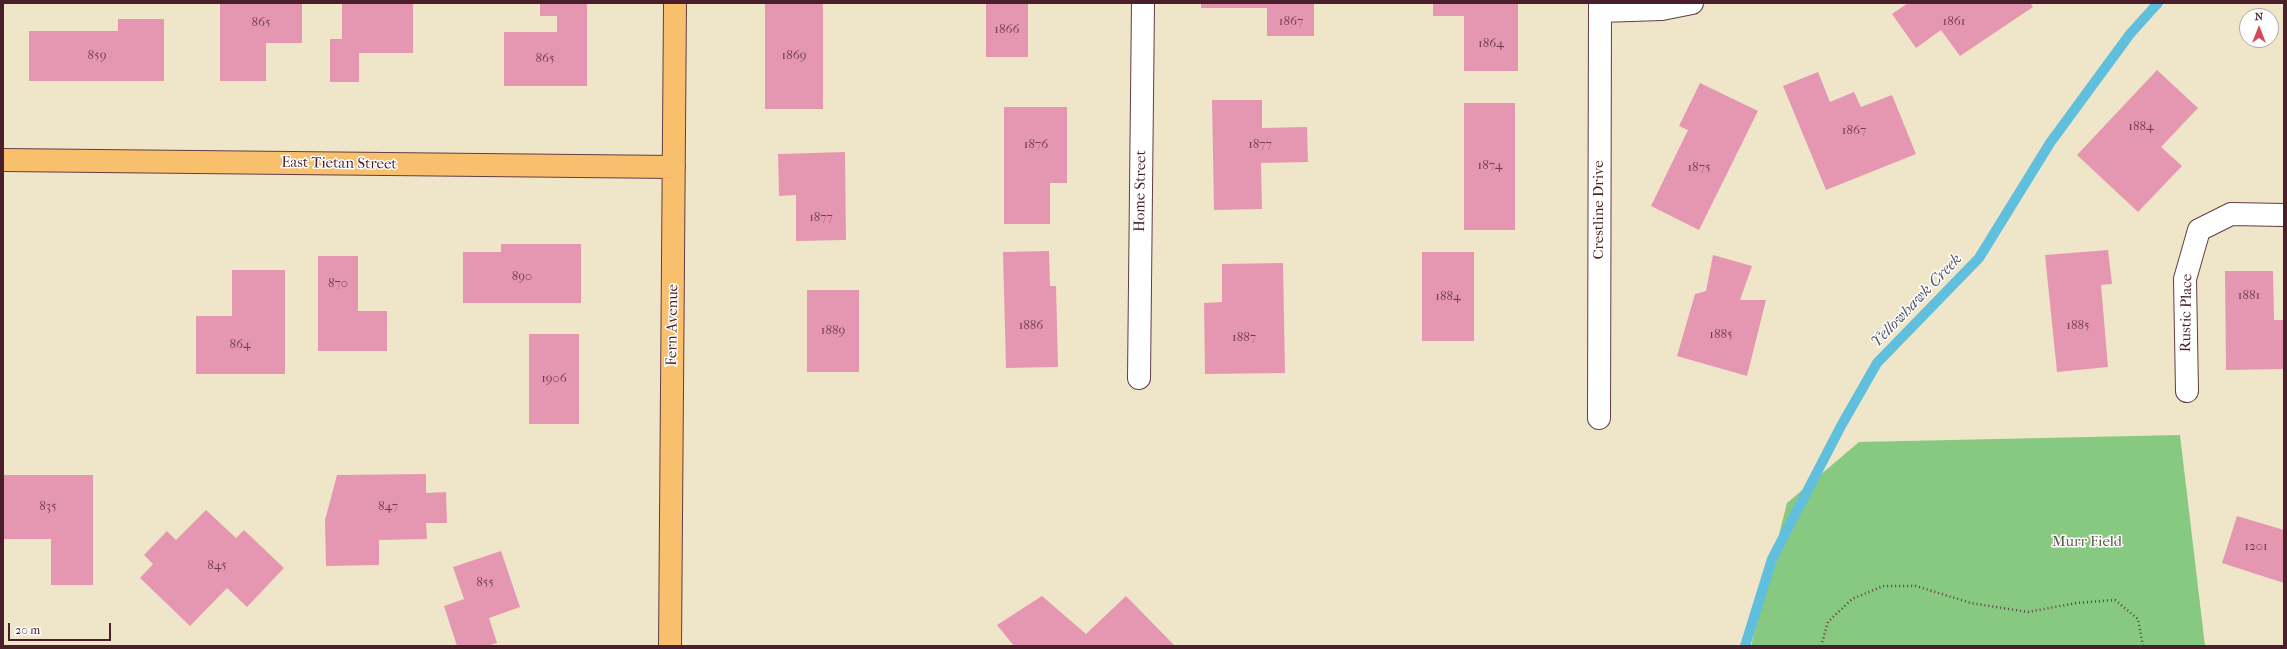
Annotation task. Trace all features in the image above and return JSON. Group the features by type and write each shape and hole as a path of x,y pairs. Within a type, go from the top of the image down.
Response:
{"main road":[{"name":"Fern Avenue","path":"670,646 675,3"},
{"name":"East Tietan Street","path":"3,160 674,167"}],"street":[{"name":"Home Street","path":"1139,378 1143,3"},
{"path":"1600,7 1662,9 1692,3"},
{"name":"Crestline Drive","path":"1599,418 1600,7"},
{"name":"Rustic Place","path":"2187,391 2185,279 2199,230 2231,214 2284,215"}],"path":[{"path":"1821,646 1828,622 1852,599 1883,586 1916,586 1971,603 2028,612 2076,603 2115,600 2138,619 2143,646"}],"green space":[{"name":"Murr Field","path":"2180,435 2205,646 1751,646 1787,503 1859,442"}],"building":[{"path":"220,3 302,3 302,43 266,43 266,81 220,81"},
{"path":"342,3 413,3 413,53 359,53 359,82 330,82 330,39 342,39"},
{"path":"540,3 587,3 587,86 504,86 504,32 557,32 557,16 540,16"},
{"path":"765,3 823,3 823,109 765,109"},
{"path":"986,3 1028,3 1028,57 986,57"},
{"path":"1201,3 1314,3 1314,36 1267,36 1267,8 1201,8"},
{"path":"1433,3 1518,3 1518,71 1464,71 1464,16 1433,16"},
{"path":"1908,3 2030,3 2033,7 1960,56 1941,30 1916,48 1892,14"},
{"path":"118,19 164,19 164,81 29,81 29,31 118,31"},
{"path":"2157,70 2198,108 2161,147 2182,166 2138,212 2077,155"},
{"path":"1818,72 1830,102 1854,92 1861,107 1892,95 1916,154 1826,190 1783,86"},
{"path":"1700,83 1758,111 1699,230 1651,206 1688,130 1679,126"},
{"path":"1212,100 1262,100 1262,128 1307,127 1308,162 1261,163 1262,209 1214,210"},
{"path":"1464,103 1515,103 1515,230 1464,230"},
{"path":"1004,107 1067,107 1067,183 1050,183 1050,224 1004,224"},
{"path":"845,152 846,240 796,241 796,195 779,196 778,154"},
{"path":"501,244 581,244 581,303 463,303 463,252 501,252"},
{"path":"2108,250 2112,284 2101,285 2108,367 2057,372 2045,255"},
{"path":"1049,251 1050,286 1056,286 1058,367 1006,368 1003,252"},
{"path":"1422,252 1474,252 1474,341 1422,341"},
{"path":"1713,255 1752,266 1740,300 1766,300 1747,376 1677,356 1695,294 1706,291"},
{"path":"318,256 358,256 358,311 387,311 387,351 318,351"},
{"path":"1283,263 1285,373 1205,374 1204,303 1222,302 1222,264"},
{"path":"232,270 285,270 285,374 196,374 196,316 232,316"},
{"path":"2225,271 2273,271 2274,320 2284,320 2284,369 2226,370"},
{"path":"807,290 859,290 859,372 807,372"},
{"path":"529,334 579,334 579,424 529,424"},
{"path":"426,474 426,493 446,492 447,523 426,523 427,539 379,540 379,565 326,566 325,520 337,475"},
{"path":"3,475 93,475 93,585 51,585 51,539 3,539"},
{"path":"206,510 236,538 244,530 284,568 247,607 227,588 190,626 140,578 153,564 144,555 167,531 176,540"},
{"path":"2237,516 2284,530 2284,583 2222,563"},
{"path":"501,551 520,607 489,618 497,643 487,646 457,646 444,606 464,599 453,567"},
{"path":"1042,596 1086,634 1126,596 1175,646 1014,646 997,625"}],"waterway":[{"name":"Yellowhawk Creek","path":"1745,646 1772,559 1841,426 1877,363 1979,258 2050,143 2130,34 2158,3"}]}
